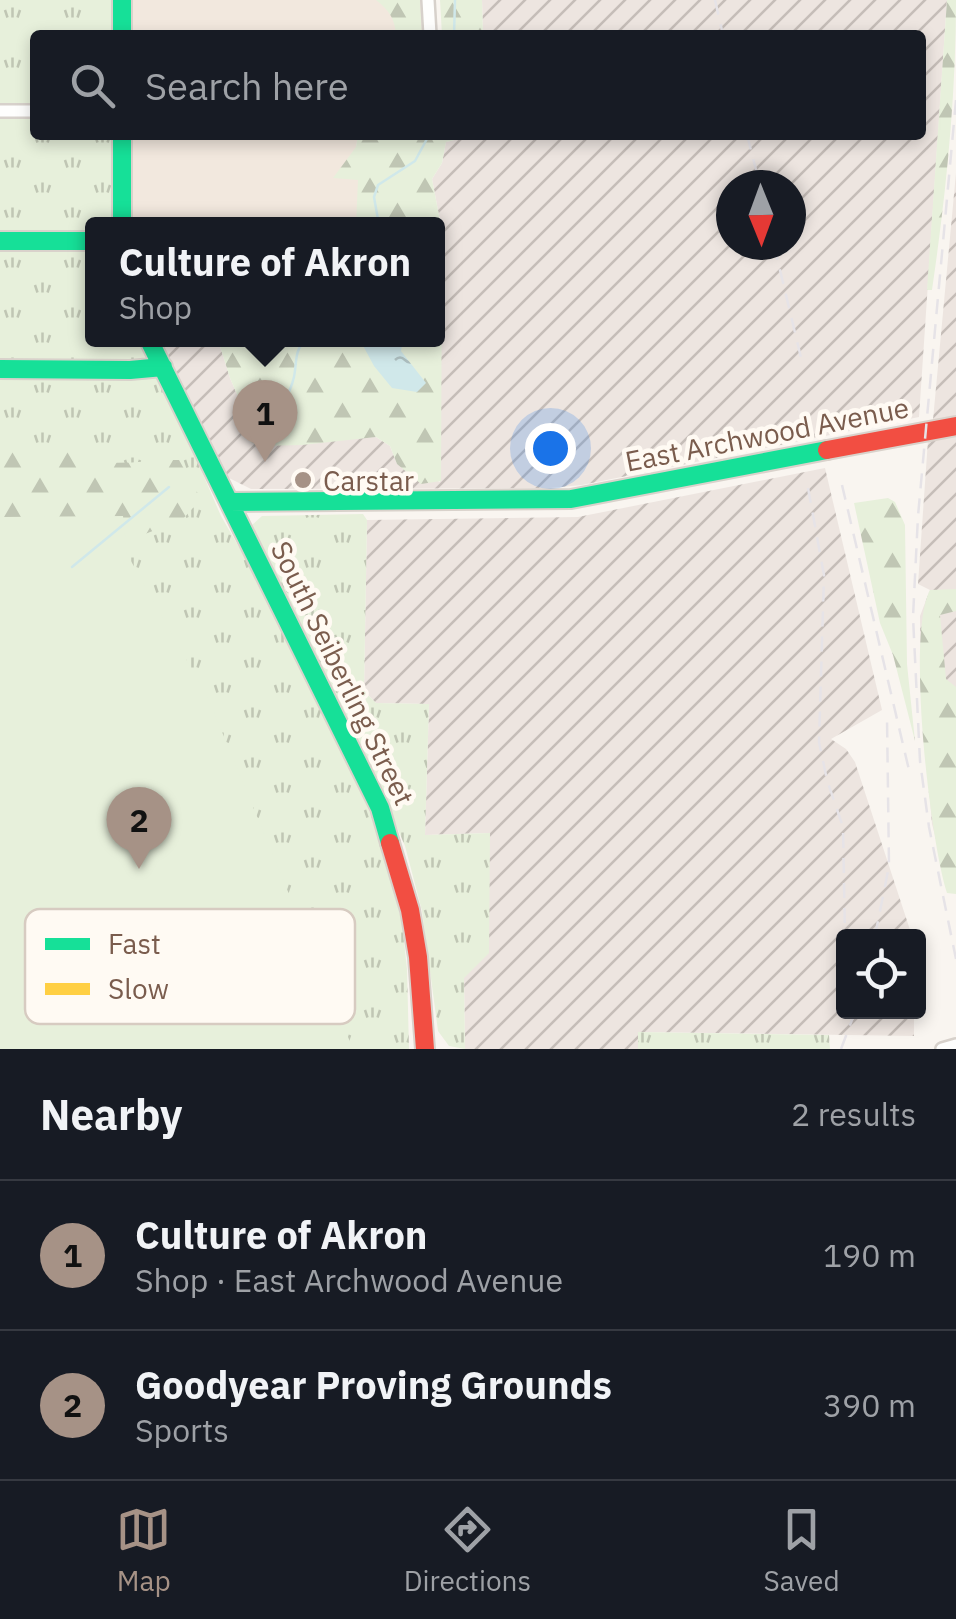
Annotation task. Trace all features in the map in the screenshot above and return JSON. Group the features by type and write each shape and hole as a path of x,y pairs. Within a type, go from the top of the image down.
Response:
{"main road":[{"path":"122,0 122,30"},
{"path":"122,140 122,217"},
{"path":"0,240 85,241"},
{"name":"South Seiberling Street","path":"153,347 366,777 392,840 415,934 425,1049"},
{"path":"0,369 163,367"},
{"name":"East Archwood Avenue","path":"229,502 571,499 956,426"}],"street":[{"path":"428,0 430,30"},
{"path":"0,111 30,111"},
{"path":"942,1049 956,1045"}],"shaded area":[{"path":"0,0 428,0 430,30 30,30 30,140 357,140 357,217 85,217 85,347 88,347 85,446"},
{"path":"482,0 947,0 919,417 582,485 550,488 251,489 221,474 158,347 220,347 245,413 246,431 260,446 376,437 390,446 397,464 440,482 445,217 439,217 432,179 442,163 446,142 454,140 926,140 926,30 483,30"},
{"path":"956,173 956,418 933,420"},
{"path":"956,437 956,873 937,843 932,824 921,691 920,616 930,590 918,584 928,440"},
{"path":"825,468 882,710 831,739 846,749 855,762 910,929 836,929 836,1019 914,1019 914,1036 638,1032 638,1049 465,1049 464,978 489,833 425,835 429,704 376,703 364,691 367,520 578,517"}],"green space":[{"path":"0,0 113,0 113,30 30,30 30,140 113,140 113,217 85,217 85,347 142,347 221,516 265,592 376,825 402,922 409,1049 0,1049"},
{"path":"376,0 420,0 422,30 395,30"},
{"path":"440,0 482,0 483,30 442,30"},
{"path":"947,0 956,0 952,109 937,254 932,290 927,290"},
{"path":"357,140 454,140 446,142 442,163 432,179 439,217 356,217 358,180 333,178"},
{"path":"220,347 442,347 441,481 421,484 397,464 390,446 376,437 302,445 260,446 249,441 245,413"},
{"path":"71,437 85,446 96,461 179,460 201,499 183,519 140,536 121,550 0,531 0,443 28,454 44,452 54,438"},
{"path":"888,498 895,502 905,525 907,664 915,741 893,655 880,623 854,503"},
{"path":"363,514 367,520 364,691 376,703 429,704 425,835 490,833 489,953 464,978 465,1049 449,1046 438,1031 422,911 405,846 365,753 252,525 262,516"},
{"path":"123,516 127,554 208,698 295,909 25,909 25,1024 343,1024 353,1049 0,1049 0,517"},
{"path":"956,589 956,611 940,615 946,679 956,687 956,894 947,893 934,830 923,738 920,649 930,590"},
{"path":"638,1032 829,1035 830,1049 638,1049"}],"water":[{"path":"364,347 402,347 426,383 417,392 392,388"}],"waterway":[{"path":"454,30 455,0"},
{"path":"378,217 374,197 378,185 415,161 426,140"},
{"path":"264,435 286,399 300,347"},
{"path":"72,567 169,487"}],"railway":[{"path":"715,0 722,30"},
{"path":"956,100 918,516 913,617 920,761 956,959"},
{"path":"748,140 756,170"},
{"path":"778,260 803,366"},
{"path":"842,485 909,770"},
{"path":"808,488 824,575 819,742 843,827 845,929"},
{"path":"876,929 889,866 887,718"},
{"path":"841,1049 852,1019"}],"traffic: fast":[{"path":"122,0 122,30"},
{"path":"122,140 122,217"},
{"path":"0,241 85,241"},
{"path":"152,347 380,808 390,843"},
{"path":"0,369 163,367"},
{"path":"229,502 571,499 827,450"}],"traffic: jam":[{"path":"827,450 956,426"},
{"path":"390,843 410,910 418,957 425,1049"}],"place":[{"name":"Culture of Akron","path":"265,462"},
{"name":"Carstar","path":"303,480"},
{"name":"Goodyear Proving Grounds","path":"139,869"}]}
